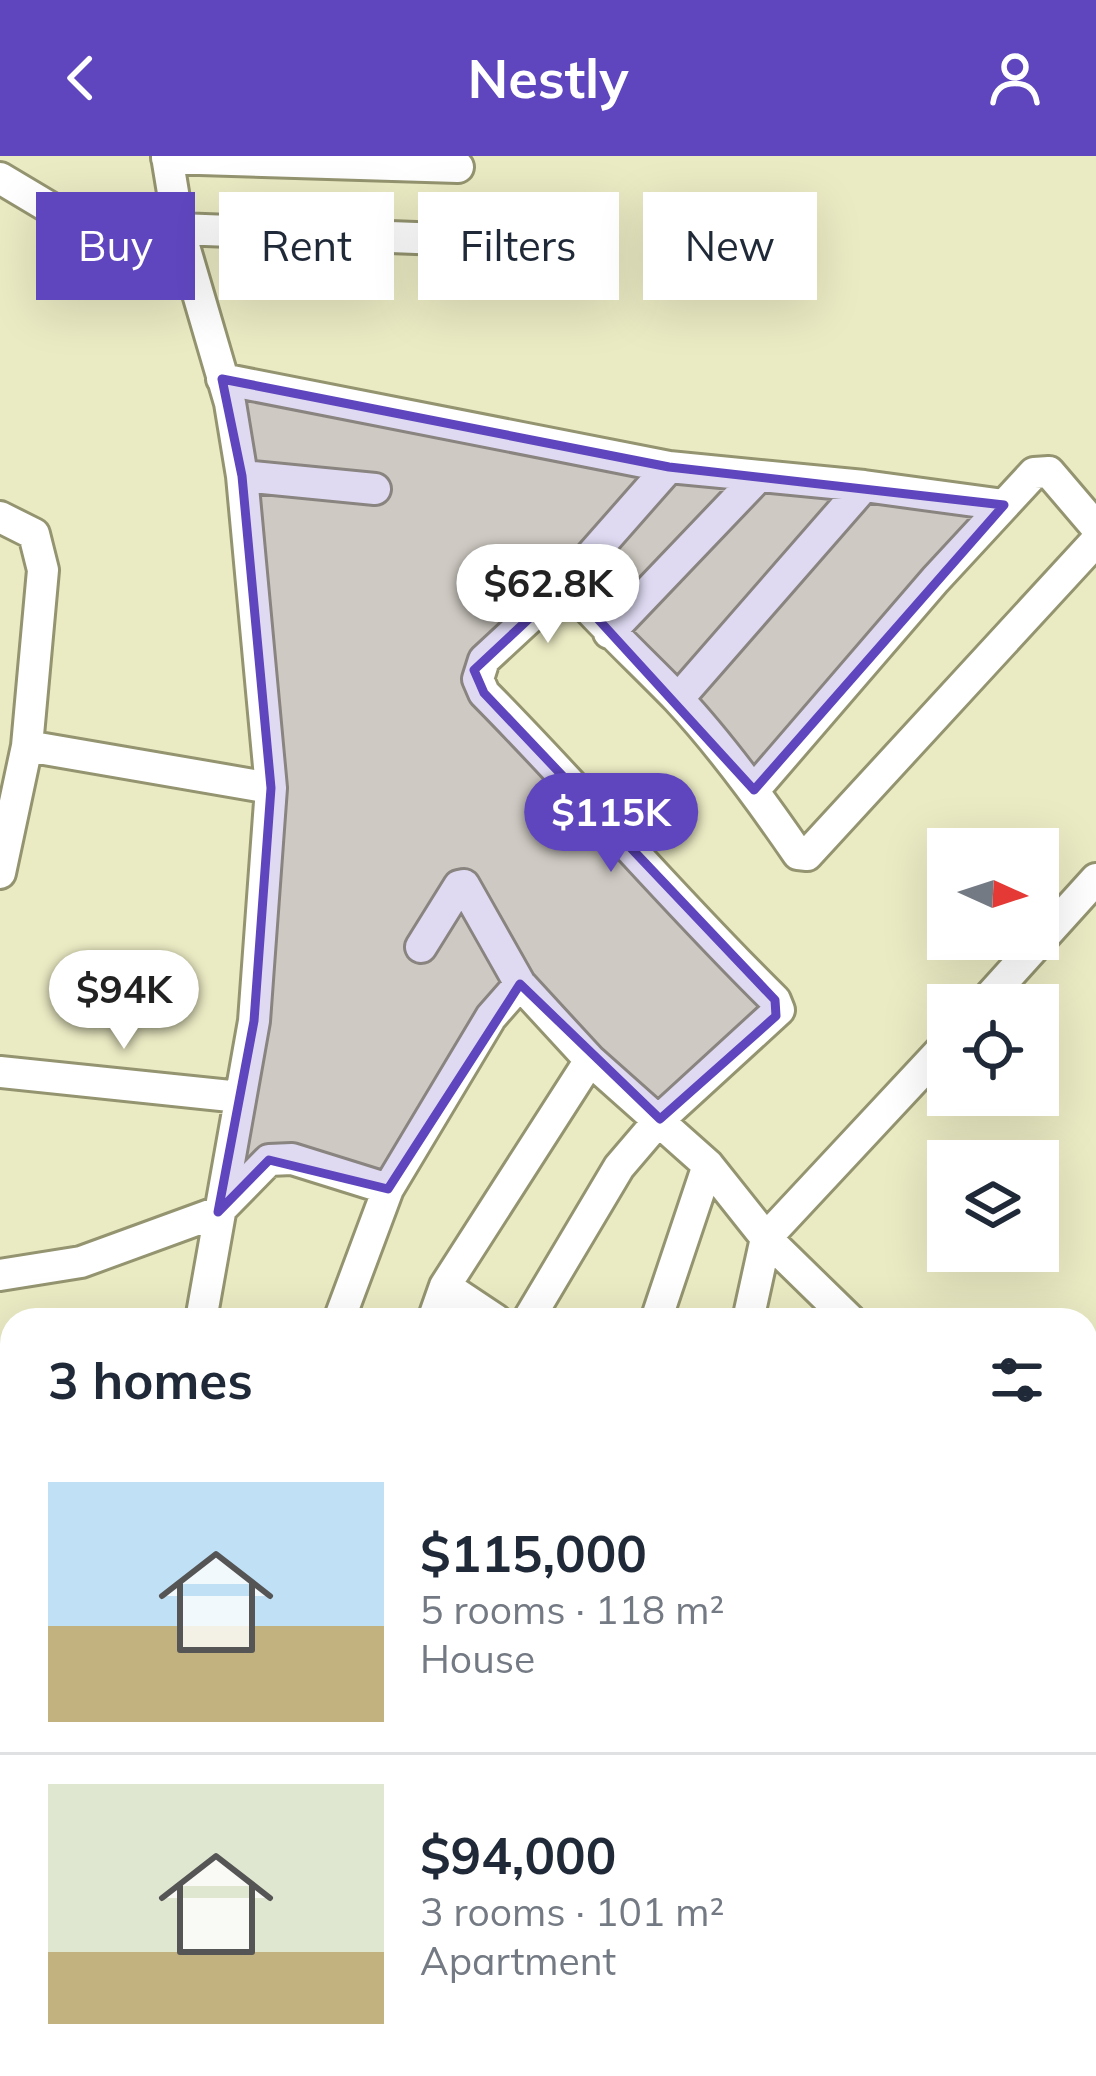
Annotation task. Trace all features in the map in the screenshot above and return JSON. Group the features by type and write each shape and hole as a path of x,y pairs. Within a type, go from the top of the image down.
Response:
{"street":[{"path":"173,192 167,157 458,167"},
{"path":"0,178 36,199"},
{"path":"195,230 418,239"},
{"path":"195,289 222,379 242,476 271,788 254,1022 203,1308"},
{"path":"222,379 669,467 864,486 1004,506"},
{"path":"535,1308 620,1167 661,1119 776,1016 779,1004 484,693 478,679 480,665 566,584 669,467"},
{"path":"754,790 1028,479 1048,472 1096,527"},
{"path":"242,476 375,489"},
{"path":"609,633 758,477"},
{"path":"678,699 864,486"},
{"path":"0,517 34,534 43,570 27,746 0,873"},
{"path":"566,584 678,699 754,790 798,854 810,854 1096,541"},
{"path":"27,746 271,788"},
{"path":"1001,984 1096,878"},
{"path":"421,947 464,885 520,984 590,1060 708,1165 766,1238 838,1308"},
{"path":"343,1308 388,1189 491,1017 520,984"},
{"path":"438,1308 446,1286 590,1060"},
{"path":"751,1308 766,1238 927,1066"},
{"path":"0,1072 240,1097"},
{"path":"0,1275 81,1262 218,1212 268,1160 292,1159 388,1189"},
{"path":"660,1308 708,1165"},
{"path":"446,1286 478,1308"}],"highlighted area":[{"path":"222,379 669,467 1004,505 754,790 566,584 474,670 484,693 775,1000 776,1016 660,1119 520,984 388,1189 269,1160 218,1212 254,1021 271,788 242,476"}]}
